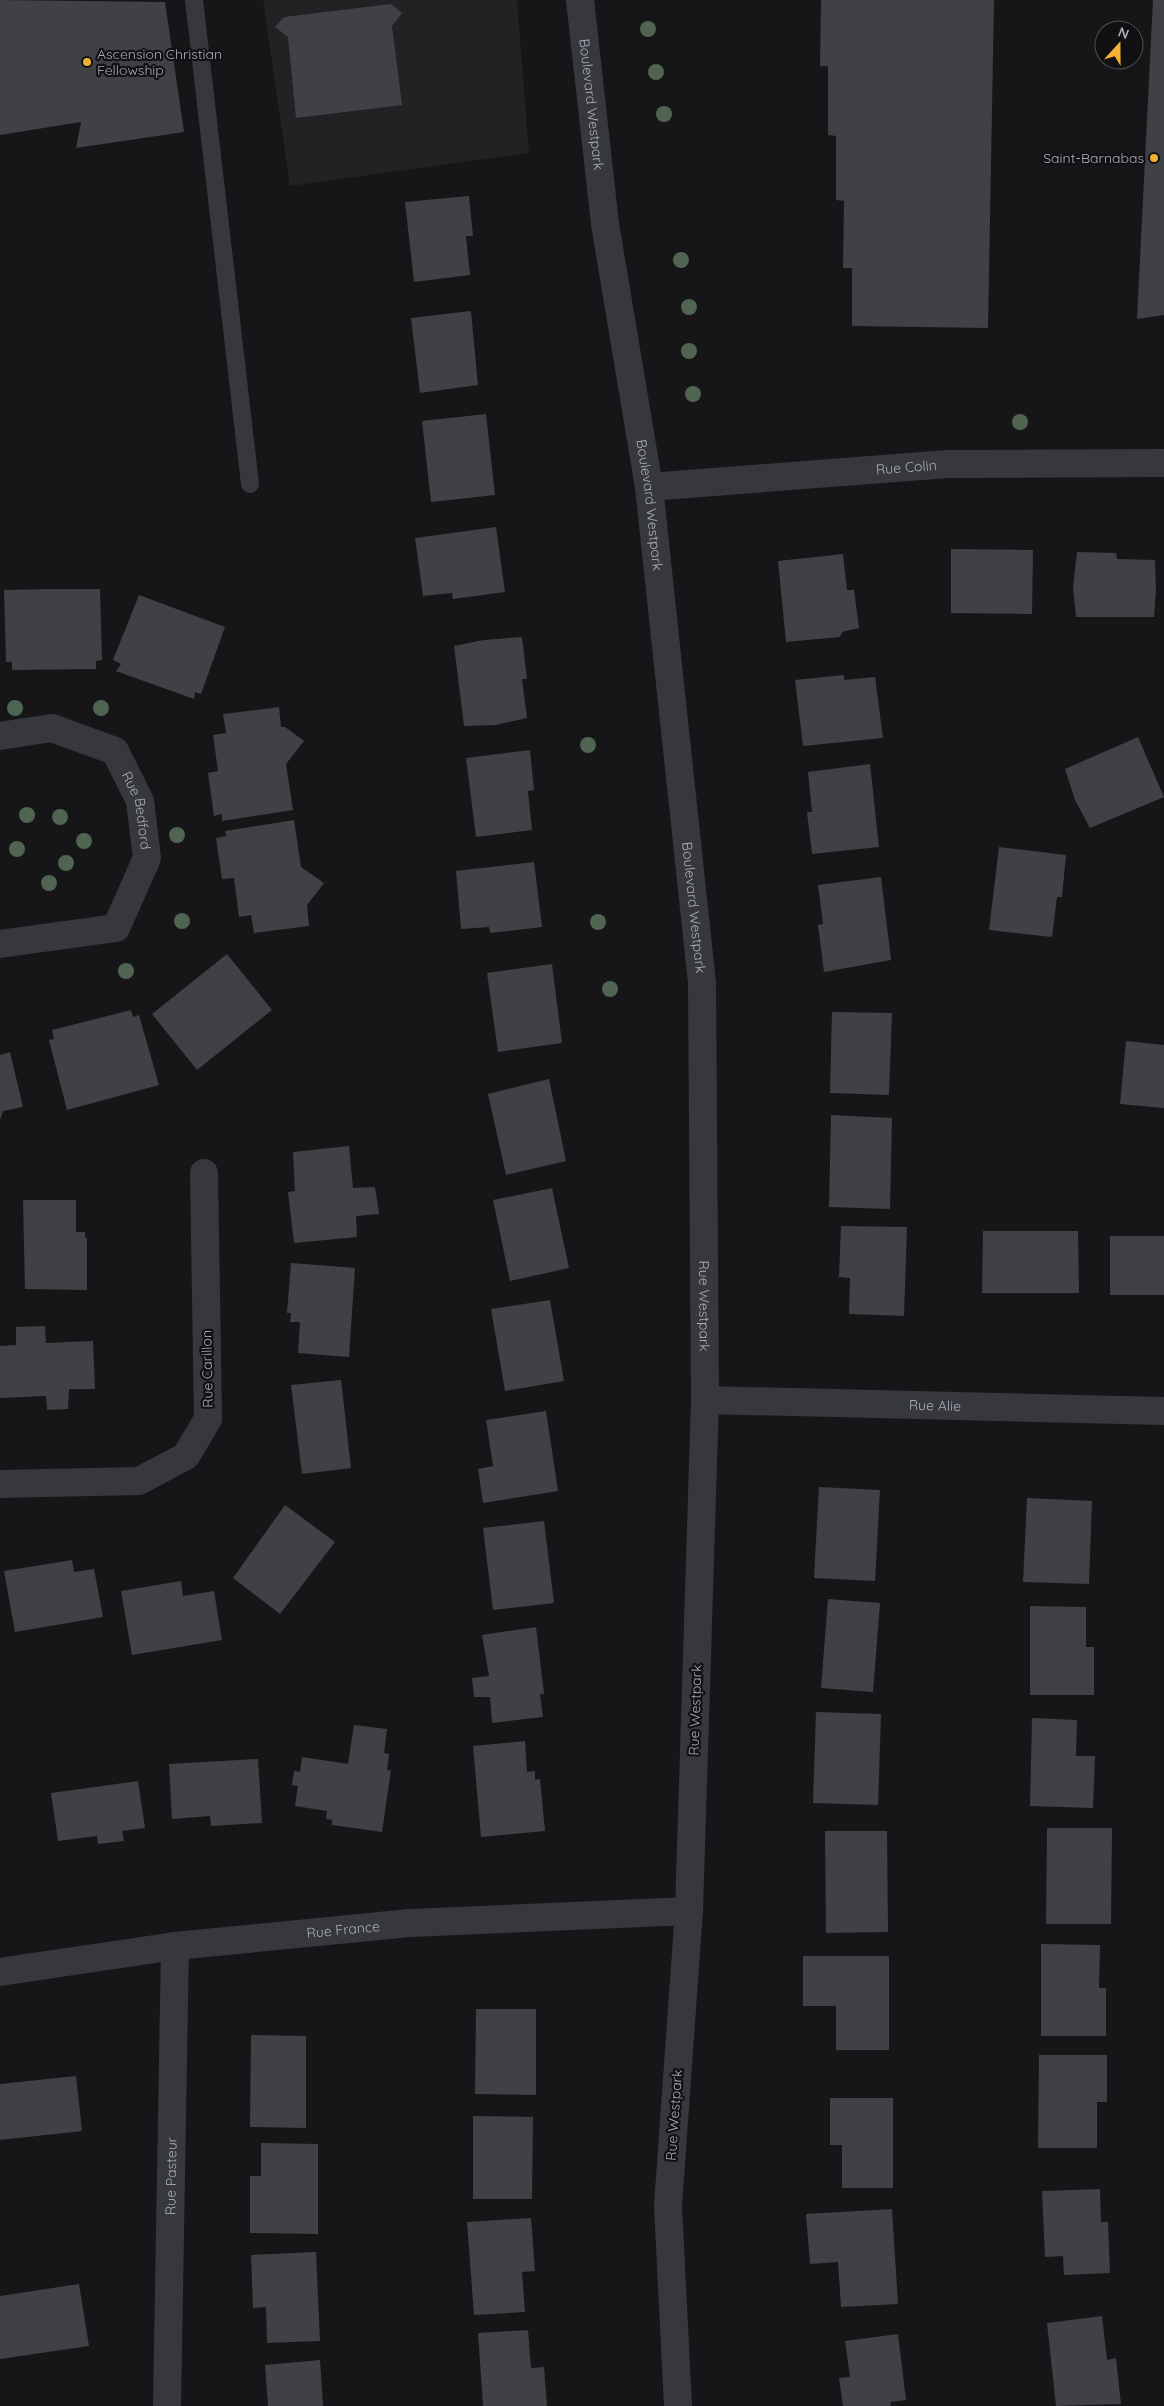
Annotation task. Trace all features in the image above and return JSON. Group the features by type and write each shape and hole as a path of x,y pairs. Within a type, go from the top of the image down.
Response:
{"street":[{"name":"Boulevard Westpark","path":"580,0 605,224 649,487 701,973 702,1013"},
{"name":"Rue Colin","path":"649,487 948,464 1164,463"},
{"name":"Rue Bedford","path":"0,736 52,728 115,751 140,800 147,858 116,928 0,944"},
{"name":"Rue Westpark","path":"678,2406 668,2206 689,1911 705,1400 702,1013"},
{"name":"Rue Carillon","path":"0,1484 139,1481 186,1456 208,1419 204,1173"},
{"name":"Rue Alie","path":"705,1400 1164,1411"},
{"name":"Rue France","path":"0,1972 175,1946 410,1923 689,1911"},
{"name":"Rue Pasteur","path":"167,2406 175,1946"}],"lane":[{"path":"194,0 250,484"}],"shaded area":[{"path":"263,0 517,0 529,153 290,186"}],"building":[{"name":"Ascension Christian Fellowship","path":"0,0 165,2 184,132 76,148 81,122 0,135"},
{"path":"821,0 994,0 988,328 852,326 852,268 843,268 844,201 836,200 836,136 828,135 828,66 820,66"},
{"name":"Saint-Barnabas","path":"1153,0 1164,0 1164,315 1137,319"},
{"path":"391,4 402,13 392,26 402,105 296,118 288,37 275,27 284,17"},
{"path":"469,196 473,236 466,236 470,275 414,282 405,202"},
{"path":"471,311 478,385 420,393 411,318"},
{"path":"486,414 495,495 431,502 422,421"},
{"path":"496,527 505,592 453,599 452,593 423,596 415,538"},
{"path":"951,549 1033,550 1032,614 951,613"},
{"path":"1077,552 1116,553 1117,559 1155,560 1156,589 1154,617 1076,617 1073,587"},
{"path":"843,554 847,590 854,590 859,628 842,632 840,637 786,642 778,561"},
{"path":"100,589 102,660 96,661 96,669 12,670 12,662 6,662 4,590"},
{"path":"139,595 225,627 201,694 195,692 194,699 116,671 121,664 113,660"},
{"path":"522,637 527,679 522,679 527,718 496,725 464,726 454,646 484,640"},
{"path":"844,675 844,680 875,677 883,738 803,746 795,680"},
{"path":"279,707 281,727 285,727 304,741 286,764 293,810 222,821 222,814 214,816 208,773 218,771 213,735 226,733 223,714"},
{"path":"1138,737 1164,797 1090,828 1075,800 1065,769"},
{"path":"530,750 534,790 528,791 532,830 476,837 466,758"},
{"path":"870,764 879,847 812,854 807,812 812,812 808,772"},
{"path":"294,820 301,867 324,883 307,905 309,926 254,933 251,915 239,917 234,878 222,879 216,838 226,836 225,831"},
{"path":"999,847 1066,855 1062,897 1057,897 1052,937 989,930"},
{"path":"534,862 542,927 490,933 489,927 461,929 456,871"},
{"path":"881,877 891,960 824,972 818,925 823,924 818,885"},
{"path":"227,954 272,1010 197,1070 152,1014"},
{"path":"552,964 562,1043 498,1052 487,973"},
{"path":"131,1010 133,1017 139,1015 159,1085 67,1110 49,1040 54,1039 52,1030"},
{"path":"832,1012 892,1013 889,1095 830,1093"},
{"path":"1126,1041 1164,1045 1164,1108 1120,1104"},
{"path":"10,1052 23,1107 3,1111 0,1120 0,1055"},
{"path":"549,1079 566,1161 506,1175 488,1094"},
{"path":"831,1115 892,1118 890,1209 829,1207"},
{"path":"349,1146 353,1188 375,1187 379,1214 356,1216 357,1237 294,1243 288,1192 295,1191 293,1152"},
{"path":"552,1188 569,1268 510,1281 493,1200"},
{"path":"23,1200 76,1200 76,1232 85,1232 85,1238 87,1238 87,1290 25,1289"},
{"path":"841,1226 907,1227 904,1316 849,1314 850,1278 839,1277"},
{"path":"983,1231 1078,1231 1079,1293 982,1293"},
{"path":"1110,1236 1164,1236 1164,1295 1110,1295"},
{"path":"291,1263 355,1268 349,1357 298,1353 300,1322 290,1322 291,1313 287,1313"},
{"path":"550,1300 564,1381 505,1391 491,1309"},
{"path":"45,1326 46,1343 93,1341 95,1389 69,1389 68,1409 47,1410 46,1396 0,1398 0,1346 16,1345 16,1327"},
{"path":"341,1380 351,1468 302,1474 291,1385"},
{"path":"546,1411 558,1491 483,1503 478,1469 493,1466 486,1420"},
{"path":"819,1487 880,1490 875,1581 814,1578"},
{"path":"1027,1498 1092,1501 1089,1584 1023,1582"},
{"path":"285,1505 335,1542 280,1614 233,1578"},
{"path":"544,1521 554,1603 493,1610 483,1528"},
{"path":"72,1560 74,1572 94,1569 103,1617 15,1632 4,1571"},
{"path":"181,1581 183,1596 214,1591 222,1640 132,1655 121,1591"},
{"path":"828,1599 880,1603 873,1692 821,1688"},
{"path":"1030,1606 1086,1607 1086,1647 1094,1647 1094,1695 1030,1695"},
{"path":"536,1627 544,1694 540,1694 543,1717 492,1723 490,1697 474,1697 472,1678 489,1676 482,1635"},
{"path":"816,1712 881,1714 878,1805 813,1803"},
{"path":"1032,1718 1077,1720 1076,1756 1095,1756 1093,1808 1030,1806"},
{"path":"354,1725 387,1729 384,1753 389,1754 387,1770 391,1770 382,1832 332,1825 332,1820 326,1819 327,1811 295,1806 298,1786 292,1785 294,1771 300,1772 302,1757 348,1764"},
{"path":"525,1741 527,1772 535,1771 535,1780 540,1779 545,1831 481,1837 473,1746"},
{"path":"258,1759 262,1823 211,1826 210,1816 172,1819 169,1764"},
{"path":"138,1781 145,1828 122,1831 124,1841 98,1844 97,1836 58,1841 51,1793"},
{"path":"1047,1828 1112,1828 1111,1924 1046,1924"},
{"path":"825,1831 887,1831 888,1932 826,1933"},
{"path":"1041,1944 1100,1945 1099,1988 1106,1988 1106,2036 1041,2036"},
{"path":"803,1956 889,1956 889,2050 836,2050 836,2006 803,2006"},
{"path":"476,2009 536,2009 536,2095 475,2094"},
{"path":"251,2035 306,2036 306,2128 250,2127"},
{"path":"1039,2055 1107,2055 1107,2102 1097,2102 1097,2148 1038,2148"},
{"path":"76,2076 82,2131 0,2140 0,2084"},
{"path":"830,2098 893,2098 893,2188 842,2188 842,2145 830,2145"},
{"path":"473,2116 533,2117 532,2199 473,2199"},
{"path":"261,2143 318,2144 318,2234 250,2233 250,2176 261,2176"},
{"path":"1100,2189 1101,2222 1108,2222 1110,2273 1064,2275 1063,2256 1045,2257 1042,2191"},
{"path":"892,2209 898,2304 841,2307 838,2262 810,2264 806,2214"},
{"path":"531,2218 535,2271 522,2272 525,2312 474,2315 467,2222"},
{"path":"316,2252 320,2341 267,2343 266,2307 253,2308 251,2255"},
{"path":"79,2284 89,2346 0,2359 0,2296"},
{"path":"1102,2316 1107,2360 1116,2358 1121,2404 1056,2406 1047,2323"},
{"path":"528,2330 531,2368 544,2367 547,2406 483,2406 478,2333"},
{"path":"898,2334 906,2400 890,2402 891,2406 843,2406 839,2378 850,2377 845,2341"},
{"path":"320,2360 323,2406 268,2406 265,2365"}],"place":[{"name":"Ascension Christian Fellowship","path":"87,62"},
{"name":"Saint-Barnabas","path":"1154,158"}]}
